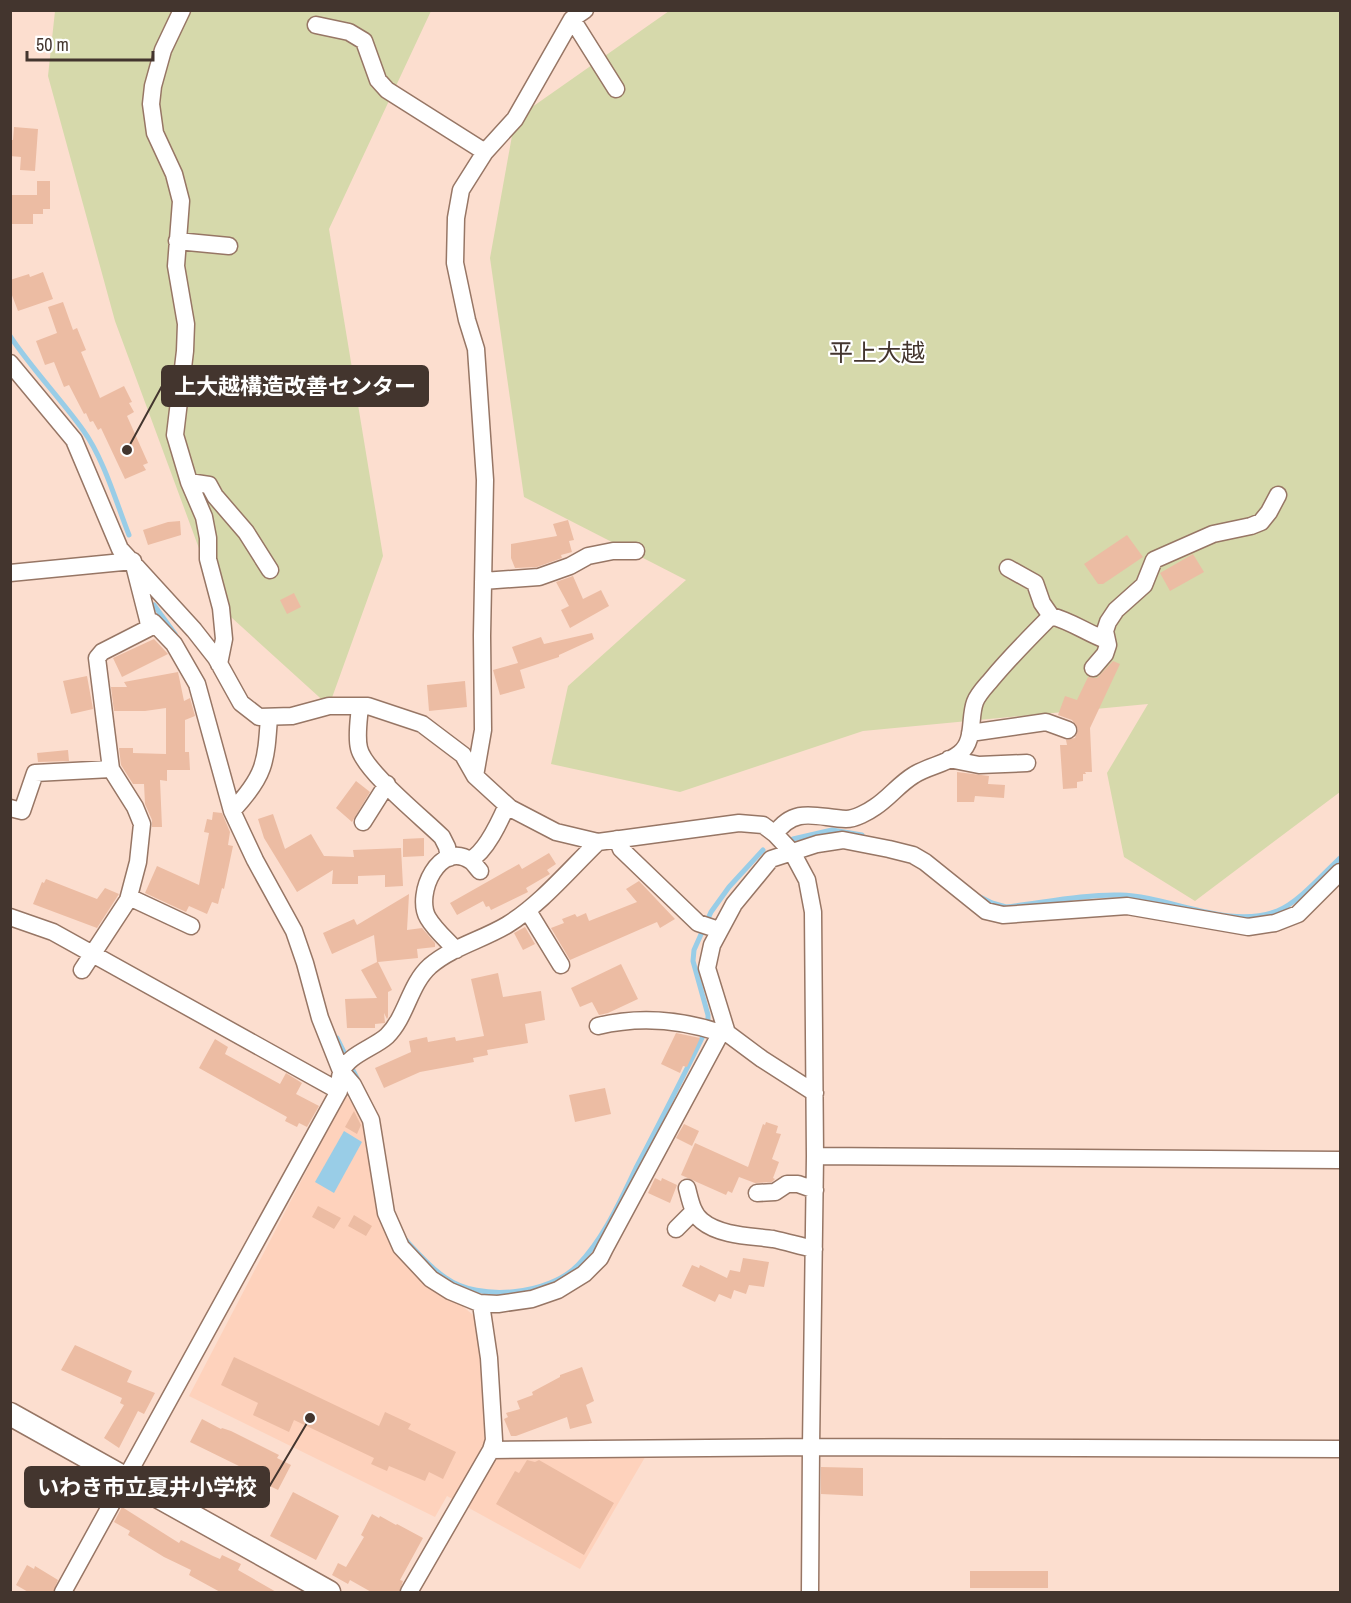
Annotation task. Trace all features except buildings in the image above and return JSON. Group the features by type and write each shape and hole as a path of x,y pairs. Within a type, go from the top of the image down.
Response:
{"main road":[{"path":"10,1414 328,1593"}],"street":[{"path":"182,10 163,50 153,86 151,104 155,133 174,174 181,201 176,266 186,324 175,435 189,482 204,517 208,538 208,559 221,608 224,639 219,664"},
{"path":"579,15 616,89"},
{"path":"475,776 483,730 485,480 476,349 467,320 455,262 456,218 461,190 485,152 515,119 579,15"},
{"path":"316,26 349,32 364,41 378,80 387,90 485,152"},
{"path":"177,241 229,246"},
{"path":"10,363 74,440 120,549 133,561 219,664 241,703 260,717 292,716 329,706 368,706 422,724 463,755 475,776 507,805 556,832 598,842 739,823 763,825 792,852 807,879 813,912 815,1190 810,1593"},
{"path":"189,482 208,485 246,532 270,570"},
{"path":"1093,668 1105,654 1108,645 1105,631 1108,622 1116,610 1144,585 1154,560 1213,534 1261,522 1278,495"},
{"path":"483,581 539,577 570,566 588,556 613,551 636,551"},
{"path":"10,573 133,561"},
{"path":"133,561 154,622 174,644 197,684 255,860 294,931 320,1018 371,1120 386,1213 401,1247 431,1279 450,1291 481,1304 513,1302 544,1296 570,1284 595,1263 621,1220 714,1029 707,968 712,945 708,927 621,849 617,839"},
{"path":"1008,568 1035,583 1042,603 1051,616 1064,619 1106,640"},
{"path":"775,834 787,821 800,815 826,815 848,819 856,817 875,807 916,773 960,753 970,733 976,699 1018,649 1051,616"},
{"path":"154,622 188,629"},
{"path":"82,970 129,897 138,862 142,824 135,807 111,769 97,658 102,652 149,628 154,622"},
{"path":"360,706 358,748 364,759 442,837 449,858"},
{"path":"236,806 260,776 264,766 267,757 269,717"},
{"path":"970,733 1046,722 1068,730"},
{"path":"949,759 979,765 1027,763"},
{"path":"10,808 22,811 35,773 111,769"},
{"path":"363,822 387,784"},
{"path":"456,950 428,918 425,896 431,873 440,863 452,857 475,866 507,805"},
{"path":"708,927 734,904 771,860 817,844 843,840 913,855 986,911 1003,915 1127,906 1248,927 1275,923 1298,914 1341,872"},
{"path":"63,1593 339,1091 346,1066 387,1035 404,1012 414,986 428,968 442,957 505,926 528,911 598,842"},
{"path":"129,897 191,926"},
{"path":"528,911 561,965"},
{"path":"10,917 53,932 339,1091"},
{"path":"598,1026 638,1020 693,1024 714,1029 815,1094"},
{"path":"815,1156 1341,1160"},
{"path":"757,1193 775,1192 787,1184 815,1190"},
{"path":"687,1188 694,1210 702,1221 730,1233 814,1249"},
{"path":"676,1229 694,1210"},
{"path":"409,1593 491,1450 494,1431 489,1358 481,1304"},
{"path":"491,1450 811,1447 1341,1449"}],"shaded area":[{"path":"346,1095 382,1142 392,1217 443,1290 490,1329 497,1449 648,1452 580,1569 447,1496 435,1517 189,1396"}],"green space":[{"path":"55,11 431,11 329,229 383,556 329,706 221,608 115,321 48,76"},
{"path":"669,11 1340,11 1340,792 1195,901 1124,857 1107,773 1148,704 863,731 680,792 551,764 568,686 686,580 524,497 490,258 515,119"}],"water":[{"path":"344,1131 362,1142 334,1193 315,1182"}],"waterway":[{"path":"10,336 90,441 103,467 129,535"},
{"path":"154,605 175,634"},
{"path":"793,839 832,830 862,835"},
{"path":"403,1237 440,1274 460,1286 476,1290 514,1292 532,1289 550,1283 578,1265 596,1243 611,1219 708,1024 708,1015 693,961 694,950 711,912 729,887 763,850"},
{"path":"980,897 1006,907 1078,897 1120,895 1139,897 1219,915 1258,916 1277,911 1293,902 1340,858"},
{"path":"337,1038 357,1078"}],"place":[{"name":"上大越構造改善センター","path":"127,450"},
{"name":"いわき市立夏井小学校","path":"310,1418"}],"district":[{"name":"平上大越","path":"877,352"}]}
